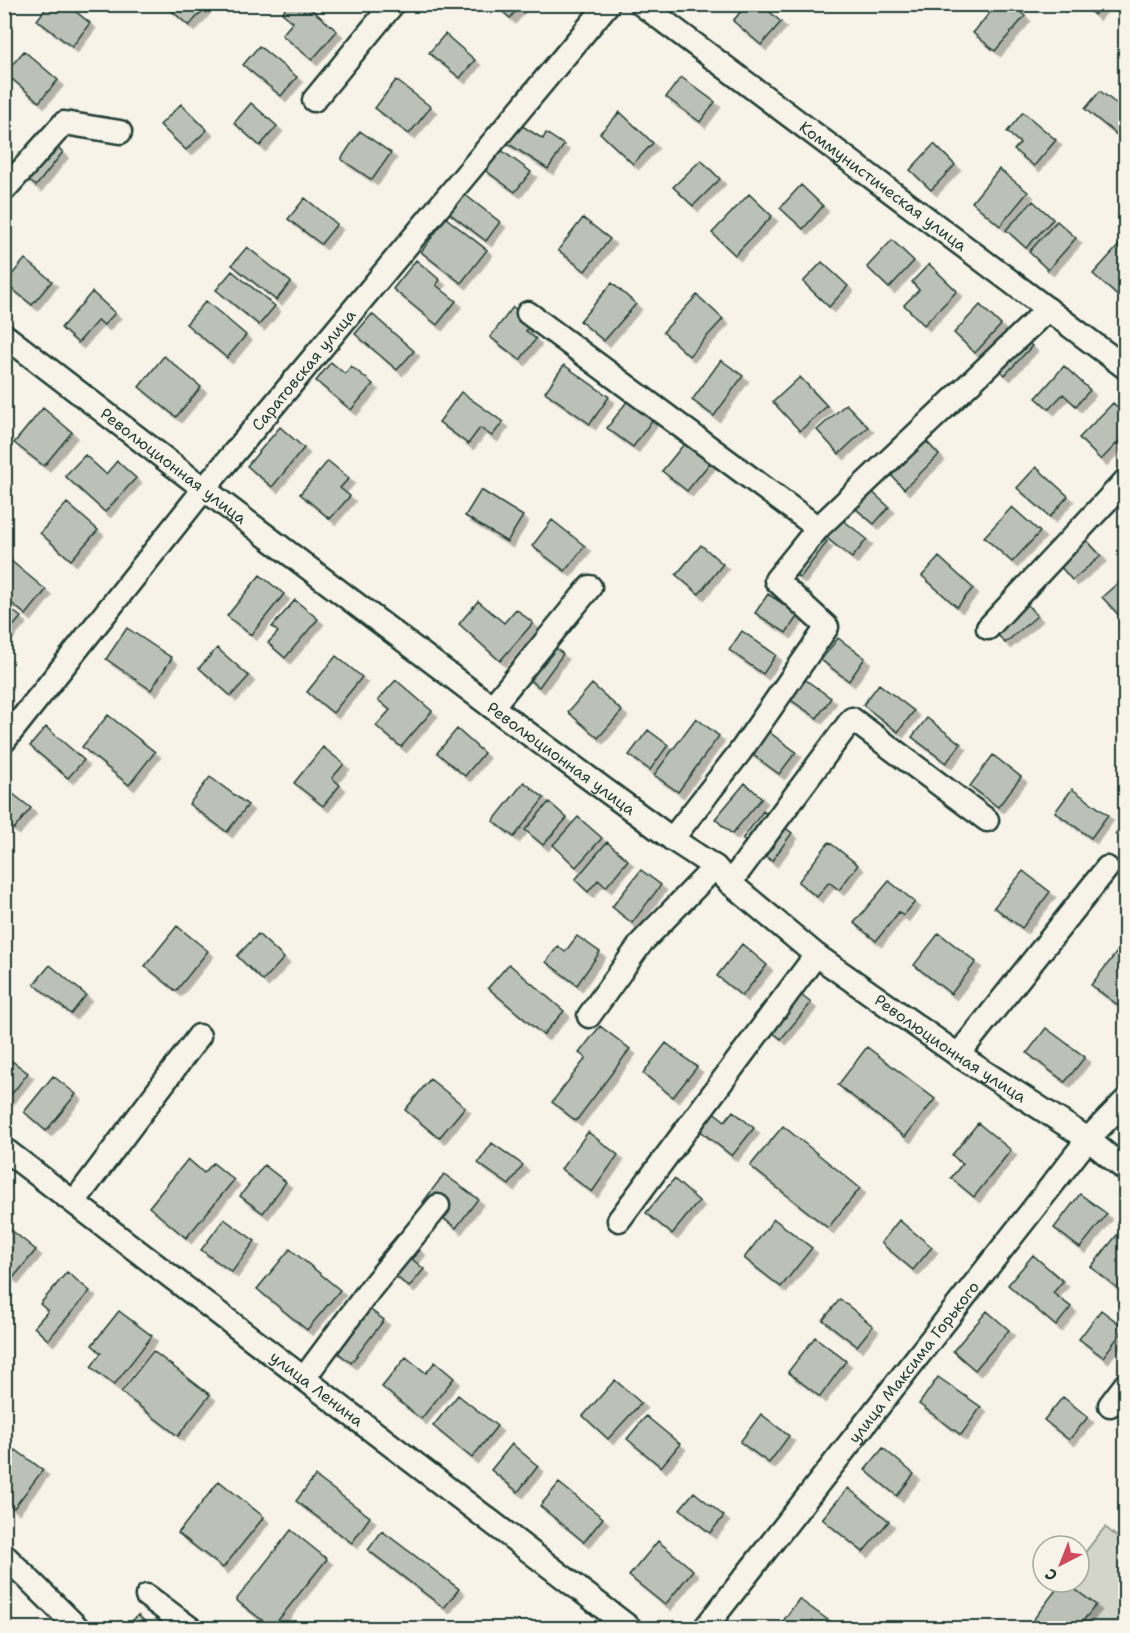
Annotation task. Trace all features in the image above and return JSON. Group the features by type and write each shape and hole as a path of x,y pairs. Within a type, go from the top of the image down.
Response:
{"street":[{"path":"314,100 393,4"},
{"name":"Саратовская улица","path":"4,741 204,489 608,4"},
{"name":"Коммунистическая улица","path":"641,4 1125,368"},
{"path":"4,190 64,123 120,132"},
{"path":"672,839 740,752 827,627 776,580 818,528 1048,309"},
{"path":"528,313 818,528"},
{"name":"Революционная улица","path":"4,335 492,707 722,875 816,955 957,1055 1088,1139 1125,1170"},
{"path":"988,628 1125,480"},
{"path":"492,707 590,587"},
{"path":"590,1016 642,942 722,875 852,719 987,820"},
{"path":"957,1055 1107,868"},
{"path":"619,1220 816,955"},
{"path":"74,1202 200,1036"},
{"name":"улица Максима Горького","path":"705,1629 1088,1139 1125,1100"},
{"name":"улица Ленина","path":"4,1149 630,1629"},
{"path":"304,1378 371,1288 438,1206"},
{"path":"1110,1405 1125,1384"},
{"path":"5,1557 78,1629"},
{"path":"147,1596 190,1629"}],"shaded area":[{"path":"1105,1527 1125,1543 1125,1628 1077,1628 1095,1605 1081,1594 1091,1594 1091,1545"}],"building":[{"path":"49,4 66,4 90,23 72,47 37,20"},
{"path":"164,4 208,4 189,26"},
{"path":"289,4 305,4 337,31 312,60 282,35 293,22 282,13"},
{"path":"494,4 522,4 510,18"},
{"path":"747,4 761,4 781,22 761,45 733,21"},
{"path":"997,4 1011,4 1025,16 995,51 973,33"},
{"path":"1083,4 1104,4 1094,15"},
{"path":"445,34 475,60 460,78 429,53"},
{"path":"259,46 297,77 281,96 243,65"},
{"path":"24,51 58,80 39,102 5,73"},
{"path":"681,77 715,102 700,122 666,97"},
{"path":"396,80 431,107 409,134 375,108"},
{"path":"1100,91 1126,111 1126,132 1121,138 1085,109"},
{"path":"251,103 277,126 260,146 234,123"},
{"path":"181,104 207,130 186,150 160,125"},
{"path":"620,112 653,143 633,164 600,133"},
{"path":"1023,112 1056,140 1034,166 1014,150 1020,143 1007,132"},
{"path":"516,122 543,139 546,133 564,145 548,169 504,141"},
{"path":"360,131 391,153 372,180 341,159"},
{"path":"40,132 63,152 36,186 12,167"},
{"path":"934,144 955,165 931,190 910,170"},
{"path":"497,147 531,172 515,192 482,168"},
{"path":"701,160 720,179 693,206 673,187"},
{"path":"999,169 1028,192 1000,226 972,202"},
{"path":"801,185 823,206 803,229 780,208"},
{"path":"464,194 500,222 486,241 449,213"},
{"path":"749,194 772,216 735,255 712,233"},
{"path":"305,198 337,224 321,244 288,219"},
{"path":"1033,201 1053,219 1026,248 1006,230"},
{"path":"446,218 487,250 461,283 421,252"},
{"path":"583,218 610,239 585,271 558,250"},
{"path":"1057,221 1076,238 1048,270 1029,252"},
{"path":"892,240 914,261 889,288 867,267"},
{"path":"1121,243 1126,247 1126,292 1120,298 1093,274"},
{"path":"247,247 291,282 276,300 232,265"},
{"path":"25,259 52,281 32,305 5,283"},
{"path":"416,260 440,280 436,285 456,301 437,325 393,289"},
{"path":"822,262 848,286 829,307 803,282"},
{"path":"929,264 957,291 924,325 904,305 919,290 912,282"},
{"path":"232,271 275,306 259,325 216,290"},
{"path":"612,283 636,304 604,341 580,321"},
{"path":"92,292 115,313 104,325 98,320 78,343 61,328"},
{"path":"697,295 723,319 689,356 663,332"},
{"path":"206,301 246,335 227,358 186,324"},
{"path":"980,305 1001,325 975,353 954,333"},
{"path":"513,307 533,322 526,331 536,339 520,360 490,337"},
{"path":"372,314 414,351 397,370 355,334"},
{"path":"1012,327 1032,346 1005,375 985,356"},
{"path":"164,356 201,387 176,417 139,387"},
{"path":"721,360 743,376 714,416 692,400"},
{"path":"331,362 345,374 351,366 373,384 351,410 316,381"},
{"path":"564,365 609,397 590,424 545,392"},
{"path":"1064,366 1090,390 1076,406 1063,394 1049,409 1036,398"},
{"path":"800,377 827,406 800,431 773,402"},
{"path":"461,392 503,422 492,436 480,428 468,444 439,422"},
{"path":"631,396 656,415 633,447 607,428"},
{"path":"1113,403 1126,415 1126,434 1101,460 1079,438"},
{"path":"846,404 868,427 839,454 817,430"},
{"path":"43,408 72,432 44,466 14,443"},
{"path":"912,426 939,455 904,489 877,460"},
{"path":"280,427 304,448 272,487 247,466"},
{"path":"689,438 714,458 687,491 662,471"},
{"path":"85,455 106,474 117,461 136,478 105,512 65,476"},
{"path":"328,461 349,478 340,488 350,496 330,519 300,494"},
{"path":"1036,467 1068,496 1050,517 1017,488"},
{"path":"859,480 889,507 874,524 843,498"},
{"path":"481,490 523,516 507,542 465,516"},
{"path":"67,503 98,530 71,560 40,533"},
{"path":"1012,507 1040,532 1012,562 984,537"},
{"path":"834,513 867,539 852,558 819,532"},
{"path":"552,520 585,546 565,571 532,546"},
{"path":"804,525 827,542 800,578 777,561"},
{"path":"1081,534 1101,556 1072,580 1053,558"},
{"path":"701,545 723,564 699,594 676,575"},
{"path":"939,557 973,588 957,607 922,576"},
{"path":"10,560 46,590 26,615 4,597 4,567"},
{"path":"260,575 284,594 251,635 227,616"},
{"path":"1126,576 1126,621 1125,622 1102,597"},
{"path":"1015,590 1037,616 1005,643 983,618"},
{"path":"768,594 799,614 786,633 755,613"},
{"path":"295,600 318,619 285,658 268,643 278,632 272,627"},
{"path":"478,601 504,623 516,609 533,623 500,661 459,624"},
{"path":"4,604 21,617 4,637"},
{"path":"127,628 172,658 151,690 106,659"},
{"path":"742,631 776,655 763,674 729,650"},
{"path":"542,638 563,654 539,687 517,671"},
{"path":"838,638 865,658 849,681 821,660"},
{"path":"217,648 249,676 231,696 199,668"},
{"path":"336,656 362,677 333,713 307,692"},
{"path":"800,676 831,698 817,718 785,696"},
{"path":"396,680 432,711 401,747 376,726 390,710 378,700"},
{"path":"592,684 622,711 598,738 568,712"},
{"path":"879,684 914,711 898,732 863,705"},
{"path":"108,715 155,752 129,785 82,747"},
{"path":"696,718 719,736 678,792 654,775"},
{"path":"927,718 961,744 946,763 912,737"},
{"path":"758,724 796,752 779,774 741,746"},
{"path":"46,727 84,760 68,778 30,746"},
{"path":"457,729 484,753 465,776 437,753"},
{"path":"648,730 668,745 650,770 629,755"},
{"path":"323,747 344,764 332,778 340,785 323,806 294,783"},
{"path":"993,755 1021,777 998,807 970,786"},
{"path":"210,777 248,805 227,832 189,804"},
{"path":"524,782 544,798 514,837 493,821"},
{"path":"745,783 762,798 732,834 715,819"},
{"path":"4,787 31,808 14,829 4,822"},
{"path":"1072,789 1108,815 1091,838 1055,812"},
{"path":"549,802 567,818 543,845 525,830"},
{"path":"763,811 792,833 772,861 742,839"},
{"path":"578,817 602,838 576,867 553,845"},
{"path":"1126,821 1126,843 1115,834"},
{"path":"607,842 628,860 606,887 598,880 588,892 575,880"},
{"path":"829,842 858,865 839,890 829,882 817,897 798,882"},
{"path":"641,870 661,885 632,923 612,907"},
{"path":"1023,871 1050,892 1022,928 994,907"},
{"path":"889,881 915,902 903,916 899,912 876,941 854,923"},
{"path":"177,926 208,951 176,991 145,966"},
{"path":"939,933 976,962 951,994 914,965"},
{"path":"258,934 284,958 263,981 237,956"},
{"path":"577,936 600,952 577,985 546,962 558,946 565,952"},
{"path":"742,944 767,965 742,996 717,976"},
{"path":"1117,952 1126,959 1126,1004 1122,1008 1091,985"},
{"path":"509,964 564,1011 543,1035 488,988"},
{"path":"50,965 86,995 71,1014 34,984"},
{"path":"783,980 811,1003 781,1039 753,1016"},
{"path":"600,1026 630,1049 576,1121 552,1102 586,1058 579,1053"},
{"path":"1046,1028 1085,1057 1065,1082 1027,1053"},
{"path":"666,1043 697,1067 673,1097 643,1073"},
{"path":"867,1047 935,1099 905,1137 838,1085"},
{"path":"4,1055 28,1073 8,1099 4,1096"},
{"path":"53,1076 76,1094 46,1131 24,1112"},
{"path":"430,1079 465,1107 439,1138 405,1110"},
{"path":"712,1111 725,1121 733,1111 754,1128 732,1156 698,1129"},
{"path":"978,1123 1011,1150 974,1197 951,1178 962,1164 952,1155"},
{"path":"783,1126 860,1188 828,1228 750,1166"},
{"path":"588,1132 618,1155 592,1192 561,1169"},
{"path":"492,1143 523,1165 509,1185 478,1163"},
{"path":"188,1159 204,1173 213,1163 234,1180 186,1238 149,1207"},
{"path":"264,1165 286,1182 263,1213 240,1196"},
{"path":"444,1174 478,1199 456,1228 423,1202"},
{"path":"674,1179 699,1201 672,1234 646,1213"},
{"path":"1080,1194 1107,1214 1080,1248 1054,1228"},
{"path":"224,1219 255,1241 232,1272 201,1250"},
{"path":"774,1219 812,1248 781,1287 744,1258"},
{"path":"899,1220 932,1247 913,1270 881,1243"},
{"path":"4,1224 36,1250 13,1278 4,1271"},
{"path":"1125,1225 1126,1279 1117,1288 1091,1267"},
{"path":"399,1233 420,1250 412,1259 424,1269 409,1287 376,1260"},
{"path":"290,1249 340,1290 307,1330 257,1289"},
{"path":"1033,1255 1063,1281 1053,1293 1071,1307 1056,1326 1008,1285"},
{"path":"67,1272 90,1291 48,1340 34,1327 48,1311 40,1304"},
{"path":"840,1299 873,1326 857,1346 823,1320"},
{"path":"346,1303 365,1306 384,1320 351,1363 319,1338"},
{"path":"1101,1310 1125,1328 1103,1357 1079,1339"},
{"path":"119,1311 152,1336 114,1385 91,1367 101,1353 92,1345"},
{"path":"987,1311 1009,1330 975,1370 953,1351"},
{"path":"815,1337 846,1361 820,1397 788,1372"},
{"path":"153,1351 210,1395 178,1436 121,1392"},
{"path":"406,1357 426,1373 435,1362 454,1378 421,1419 382,1387"},
{"path":"938,1377 981,1407 961,1435 919,1404"},
{"path":"615,1380 641,1403 608,1439 583,1416"},
{"path":"458,1395 497,1426 472,1458 433,1426"},
{"path":"1063,1397 1088,1417 1069,1440 1044,1420"},
{"path":"761,1414 789,1436 769,1463 740,1442"},
{"path":"646,1416 680,1444 661,1467 627,1439"},
{"path":"512,1444 538,1466 518,1492 491,1470"},
{"path":"883,1448 914,1474 897,1496 865,1470"},
{"path":"16,1450 43,1470 14,1508 4,1501 4,1466"},
{"path":"315,1476 370,1517 352,1543 296,1501"},
{"path":"219,1481 264,1517 223,1568 178,1533"},
{"path":"559,1483 603,1518 584,1542 540,1506"},
{"path":"848,1488 889,1521 863,1552 822,1519"},
{"path":"694,1492 724,1516 710,1533 680,1509"},
{"path":"291,1530 327,1559 272,1628 236,1600"},
{"path":"382,1531 459,1589 444,1608 368,1550"},
{"path":"658,1541 693,1570 665,1605 629,1576"},
{"path":"1053,1594 1081,1594 1096,1605 1077,1628 1027,1628"},
{"path":"799,1599 839,1628 778,1628"},
{"path":"138,1615 152,1628 125,1628"}]}
